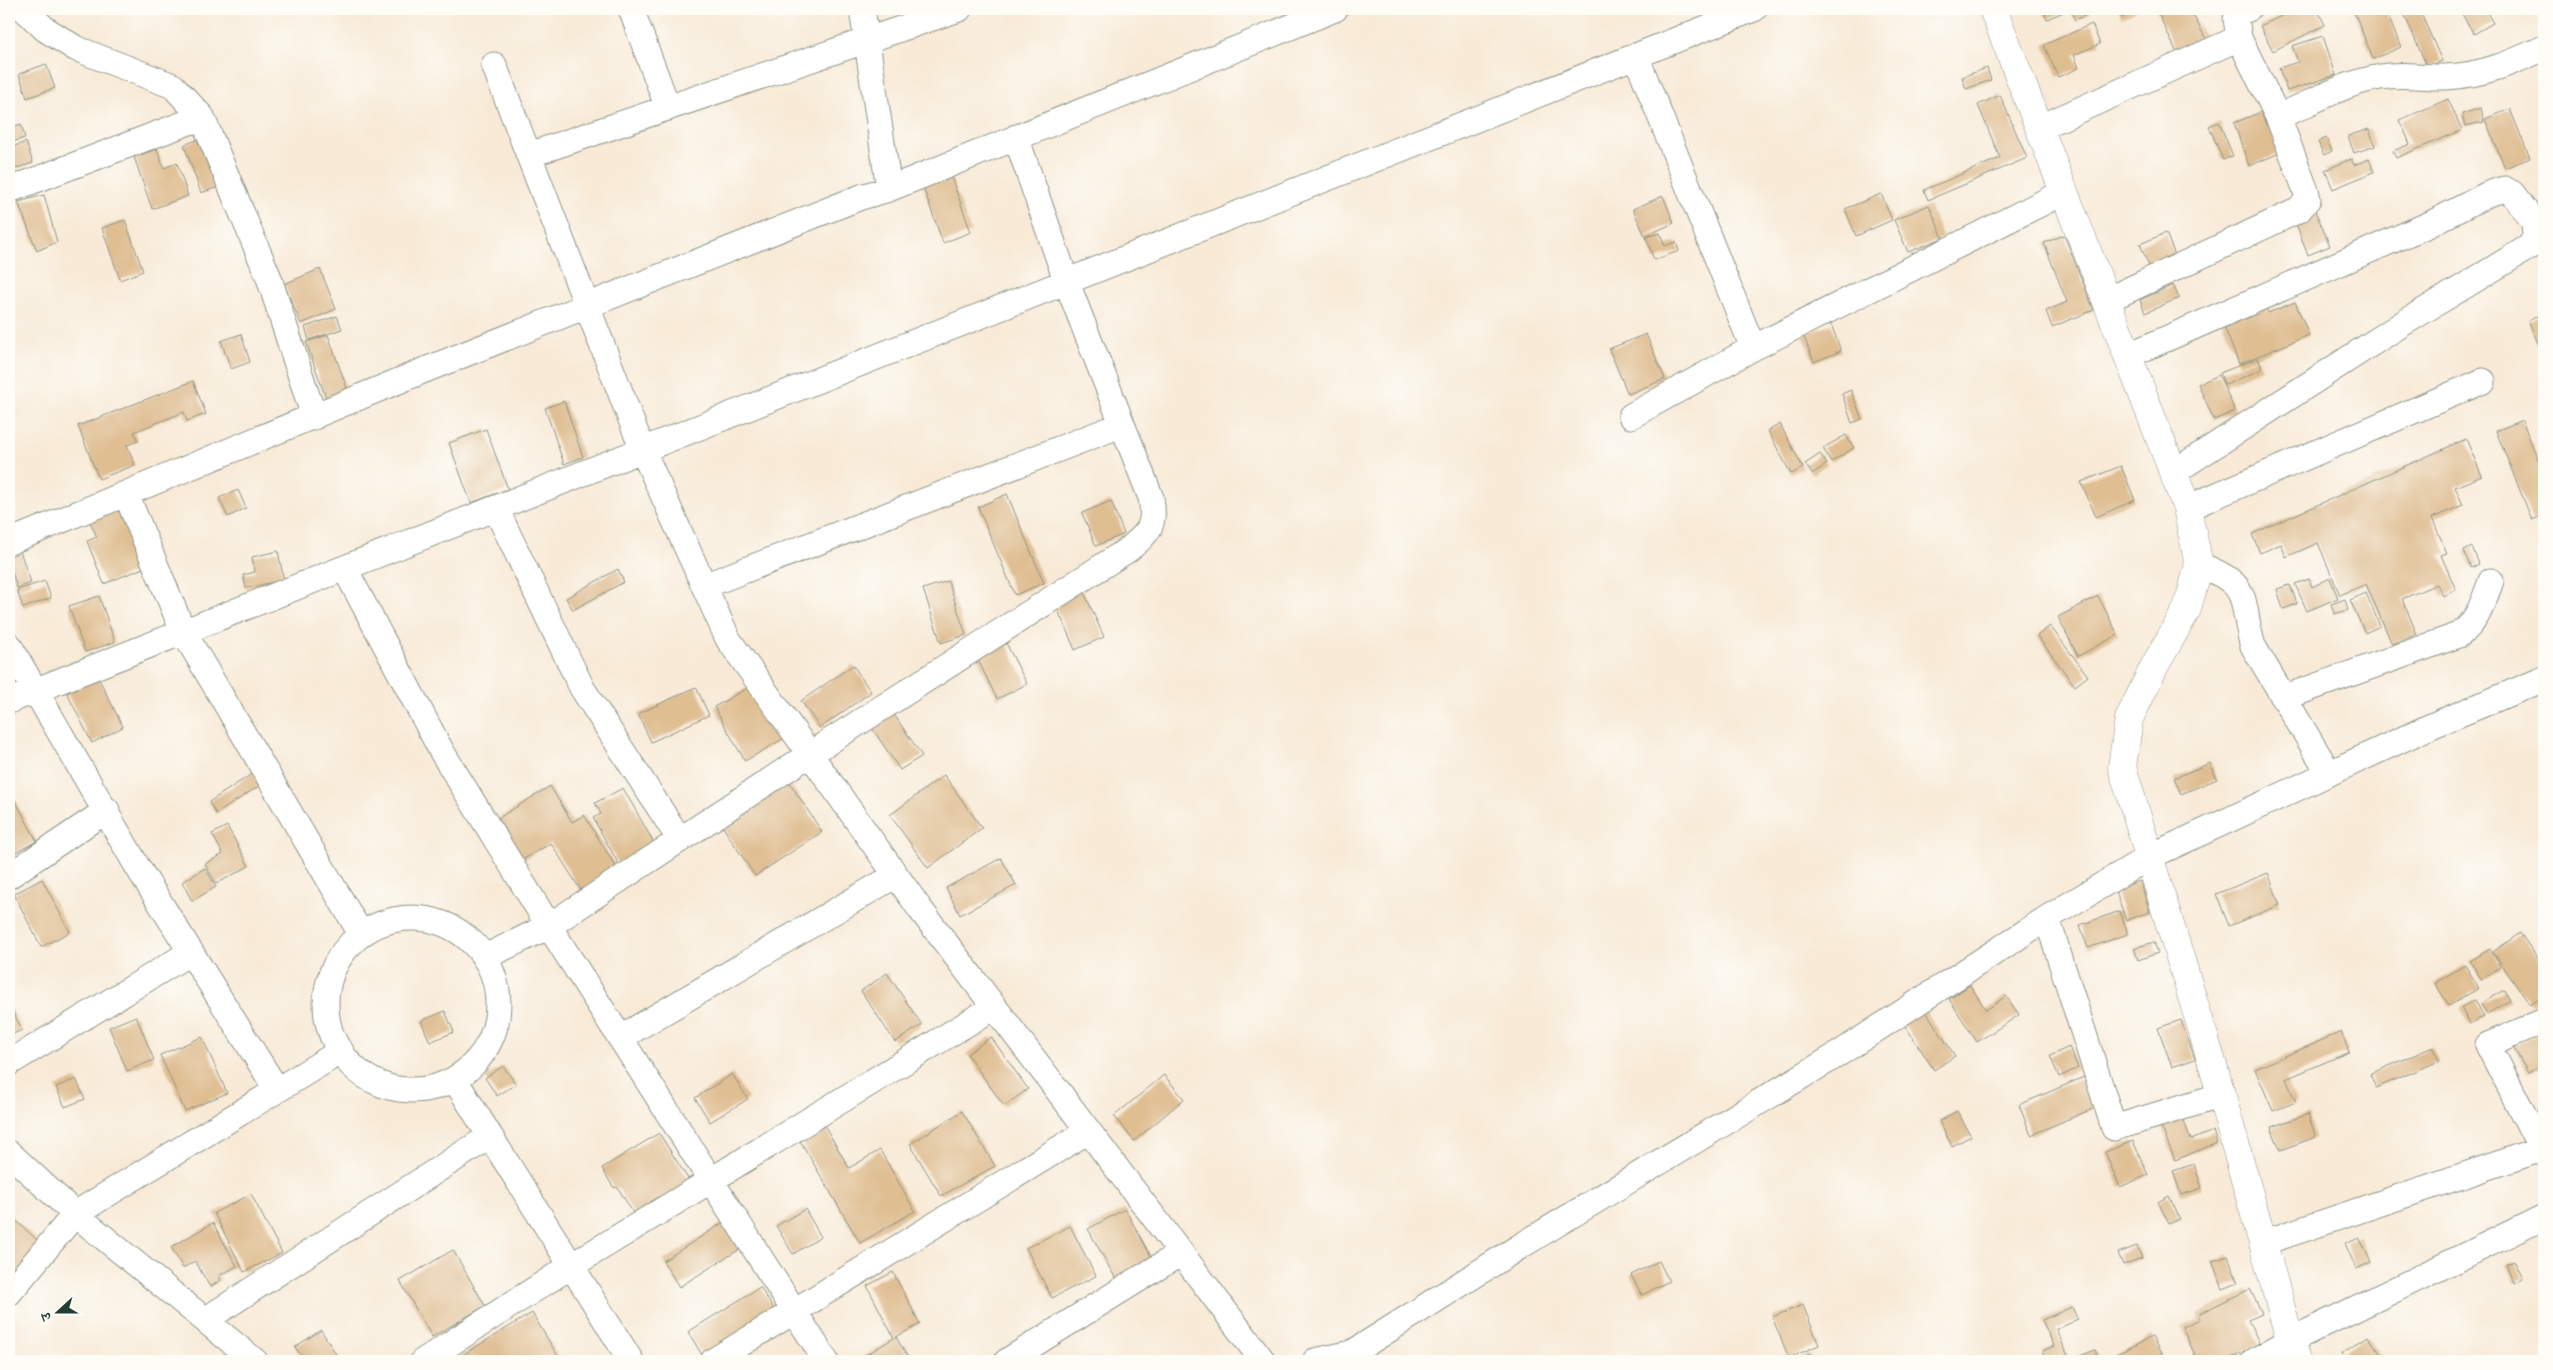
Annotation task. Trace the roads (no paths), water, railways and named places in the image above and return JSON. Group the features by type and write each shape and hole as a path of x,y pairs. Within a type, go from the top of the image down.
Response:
{"street":[{"path":"24,9 45,29 76,48 173,86 202,116 269,278 314,417"},
{"path":"862,9 889,189"},
{"path":"529,155 959,9"},
{"path":"9,542 588,306 852,201 889,189 1016,137 1293,17 1336,9"},
{"path":"9,701 36,688 345,569 1754,9"},
{"path":"1992,9 2187,508 2199,565 2187,609 2154,667 2129,719 2122,767 2222,1095 2293,1351"},
{"path":"2107,300 2299,210 2308,199 2278,117 2239,38 2236,20 2241,12 2248,9"},
{"path":"638,11 668,108"},
{"path":"2039,128 2239,38"},
{"path":"2278,117 2359,82 2381,77 2447,77 2473,74 2498,68 2544,48"},
{"path":"1636,56 1753,348"},
{"path":"494,65 643,451 728,639 896,875 1263,1361"},
{"path":"9,190 202,116"},
{"path":"485,957 549,926 810,754 1129,549 1148,533 1154,514 1151,498 1067,283 1016,137"},
{"path":"2128,355 2430,224 2488,194 2504,190 2512,193 2534,222 2535,238 2529,247 2402,324 2174,472"},
{"path":"1630,416 1753,348 2064,192"},
{"path":"2187,508 2483,381"},
{"path":"704,586 1121,425"},
{"path":"126,494 183,632 361,934"},
{"path":"496,509 582,688 680,840"},
{"path":"2199,565 2226,577 2243,596 2247,628 2253,646 2329,773"},
{"path":"345,569 442,752 549,926 826,1361"},
{"path":"2283,698 2460,635 2476,620 2491,581"},
{"path":"9,645 107,810 137,866 277,1090"},
{"path":"1315,1361 1352,1353 1519,1246 1837,1055 2046,918 2149,857 2431,726 2544,680"},
{"path":"9,876 107,810"},
{"path":"620,1038 896,875"},
{"path":"416,918 445,924 468,939 485,957 496,986 498,1013 491,1040 476,1063 455,1080 429,1089 402,1090 375,1083 351,1066 334,1041 326,1013 328,983 340,956 361,934 387,921 416,918"},
{"path":"2046,918 2114,1128 2222,1095"},
{"path":"9,1063 191,952"},
{"path":"424,1361 571,1266 994,1007"},
{"path":"2262,1243 2543,1149 2488,1045 2544,1021"},
{"path":"9,1294 75,1214 341,1051"},
{"path":"455,1080 631,1361"},
{"path":"713,1361 1088,1131"},
{"path":"205,1320 490,1136"},
{"path":"9,1153 75,1214 255,1361"},
{"path":"2254,1361 2293,1351 2544,1217"},
{"path":"1007,1361 1181,1253"}]}
